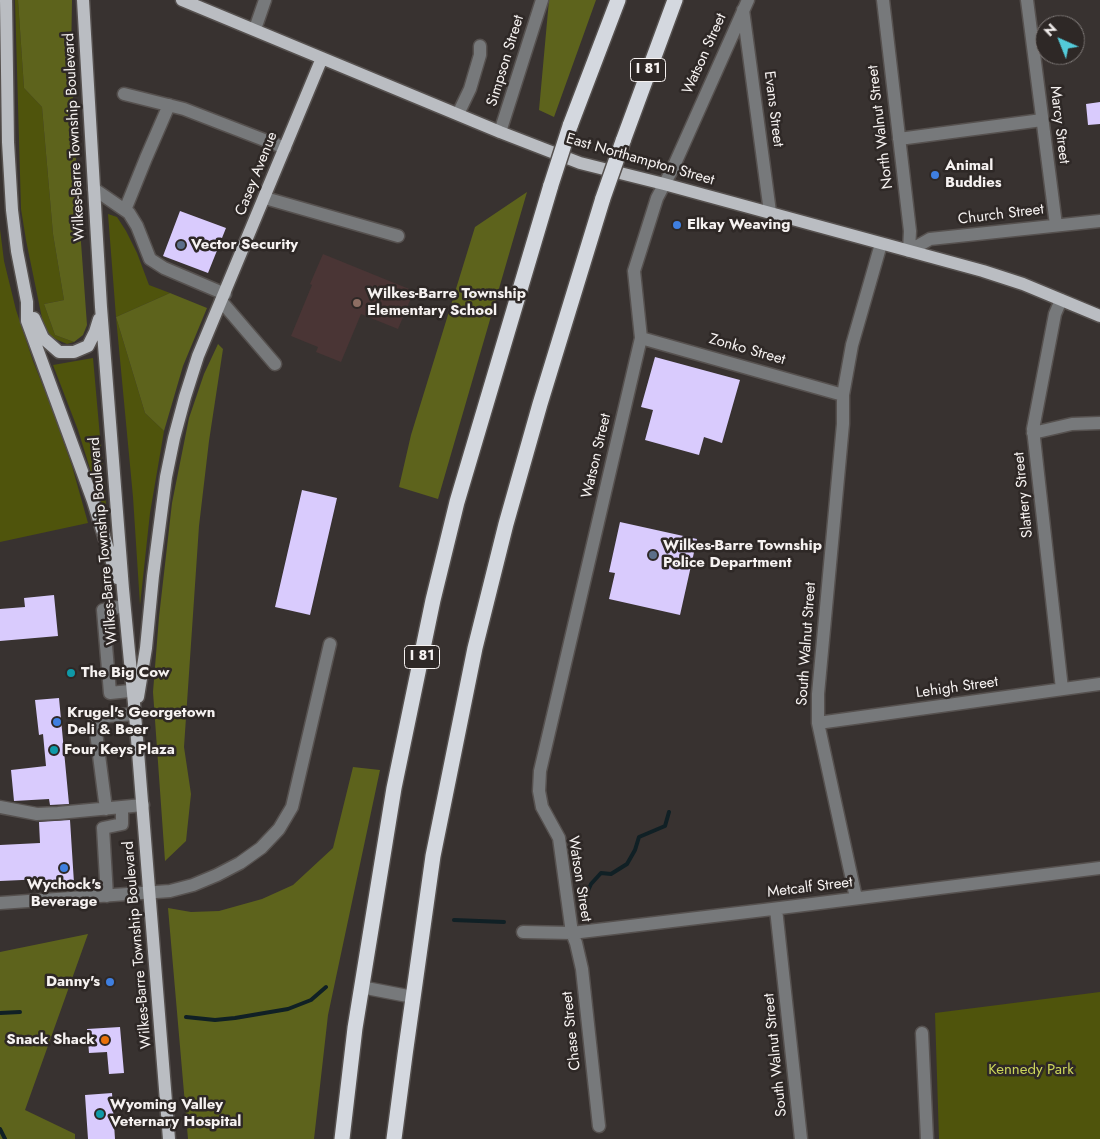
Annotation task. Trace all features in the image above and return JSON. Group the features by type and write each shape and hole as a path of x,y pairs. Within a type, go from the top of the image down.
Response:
{"highway":[{"name":"I 81","path":"342,1139 361,987 394,788 433,600 457,502 551,185 570,126 618,0"},
{"name":"I 81","path":"394,1139 434,856 475,648 511,505 603,198 675,0"}],"main road":[{"path":"6,0 8,142 12,210 17,251 27,302 27,321 93,501 114,571 123,589"},
{"name":"Wilkes-Barre Township Boulevard","path":"83,0 94,189 124,606 136,690 136,714 170,1139"},
{"name":"East Northampton Street","path":"182,0 500,132 580,163 770,212 983,271 1023,284 1100,316"},
{"name":"Casey Avenue","path":"136,690 146,648 164,487 174,438 198,356 322,58"},
{"path":"27,302 43,338 59,352 74,352 88,346 95,332 102,307"}],"street":[{"path":"255,29 265,0"},
{"name":"Simpson Street","path":"500,132 542,0"},
{"name":"North Walnut Street","path":"883,0 910,231 910,251"},
{"name":"Marcy Street","path":"1027,0 1056,225"},
{"name":"Watson Street","path":"572,933 559,838 542,807 538,791 540,771 641,338 634,272 656,198 673,168 746,5"},
{"name":"Evans Street","path":"746,5 770,212"},
{"path":"458,114 470,89 480,55 480,46"},
{"path":"124,94 184,109 285,148"},
{"path":"125,210 169,105"},
{"path":"899,140 1042,120"},
{"path":"94,189 129,213 137,226 150,259 223,298 275,364"},
{"path":"265,198 398,236"},
{"name":"Church Street","path":"910,251 930,239 1100,221"},
{"name":"South Walnut Street","path":"856,898 818,724 818,694 843,424 843,394 852,345 880,244"},
{"name":"Slattery Street","path":"1061,300 1055,314 1033,433 1062,689"},
{"name":"Zonko Street","path":"641,338 843,394"},
{"path":"1033,433 1072,424 1100,423"},
{"path":"124,606 103,610 110,693 136,690"},
{"path":"0,904 170,891 193,885 233,867 261,848 279,829 292,807 330,644"},
{"name":"Lehigh Street","path":"818,724 1100,684"},
{"path":"106,809 94,717 136,714"},
{"path":"0,807 37,814 143,805"},
{"path":"107,896 103,828 122,824 122,807"},
{"name":"Metcalf Street","path":"523,932 572,933 1100,868"},
{"name":"South Walnut Street","path":"776,909 801,1139"},
{"name":"Chase Street","path":"572,933 582,969 599,1126"},
{"path":"361,987 413,997"},
{"path":"922,1033 927,1139"}],"shaded area":[{"name":"Wilkes-Barre Township Elementary School","path":"323,254 414,291 398,329 361,314 341,362 316,352 318,347 291,336"}],"green space":[{"path":"15,0 18,0 24,88 42,107 53,234 64,300 44,304 55,335 74,342 67,344 47,333 43,323 21,209"},
{"path":"18,0 72,0 71,59 78,201 87,325 83,335 74,342 55,335 44,304 64,300 53,234 42,107 24,88"},
{"path":"549,0 596,0 554,117 539,110"},
{"path":"527,192 438,499 399,487 411,435 475,227"},
{"path":"108,214 117,217 126,231 149,285 170,293 116,317"},
{"path":"0,229 4,261 16,310 72,466 88,523 0,542"},
{"path":"170,293 207,308 183,366 164,431 145,413 116,317"},
{"path":"116,317 145,413 164,431 150,513 140,605 133,497"},
{"path":"218,344 223,349 209,441 199,526 184,747 191,794 186,841 165,861 153,692 159,617 172,503 189,418 204,374"},
{"path":"93,358 108,527 78,430 53,365"},
{"path":"353,767 380,770 328,1015 314,1139 188,1139 168,908 191,912 219,911 262,899 293,885 333,848"},
{"path":"88,934 25,1110 75,1134 75,1139 0,1139 0,952"},
{"name":"Kennedy Park","path":"1100,992 1100,1139 939,1139 935,1013"}],"building":[{"path":"1100,102 1100,124 1088,125 1086,104"},
{"path":"180,211 226,228 208,273 163,256"},
{"path":"655,357 740,380 722,443 704,437 699,455 645,440 653,410 641,407"},
{"path":"302,490 337,498 310,615 275,607"},
{"name":"Wilkes-Barre Township Police Department","path":"620,522 697,539 680,615 609,599 615,573 609,572"},
{"path":"54,595 58,636 0,641 0,609 25,607 24,598"},
{"name":"Four Keys Plaza","path":"59,698 69,804 50,805 49,799 14,801 11,770 46,766 43,734 39,735 35,700"},
{"path":"70,820 74,883 44,885 44,879 0,881 0,845 40,843 39,822"},
{"name":"Snack Shack","path":"120,1027 124,1073 109,1074 107,1052 89,1053 87,1029"},
{"name":"Wyoming Valley Veternary Hospital","path":"112,1093 115,1139 88,1139 85,1095"}],"waterway":[{"path":"580,908 591,884 601,873 611,874 627,864 635,850 639,837 665,826 669,812"},
{"path":"454,920 504,922"},
{"path":"186,1017 215,1020 288,1009 311,1000 326,987"},
{"path":"0,1013 20,1012"},
{"path":"0,1129 5,1139"}],"place":[{"name":"Animal Buddies","path":"935,175"},
{"name":"Elkay Weaving","path":"677,225"},
{"name":"Vector Security","path":"181,245"},
{"name":"Wilkes-Barre Township Elementary School","path":"357,303"},
{"name":"Wilkes-Barre Township Police Department","path":"653,555"},
{"name":"The Big Cow","path":"71,673"},
{"name":"Krugel's Georgetown Deli & Beer","path":"57,722"},
{"name":"Four Keys Plaza","path":"54,750"},
{"name":"Wychock's Beverage","path":"64,868"},
{"name":"Danny's","path":"110,982"},
{"name":"Snack Shack","path":"105,1040"},
{"name":"Wyoming Valley Veternary Hospital","path":"100,1114"}]}
